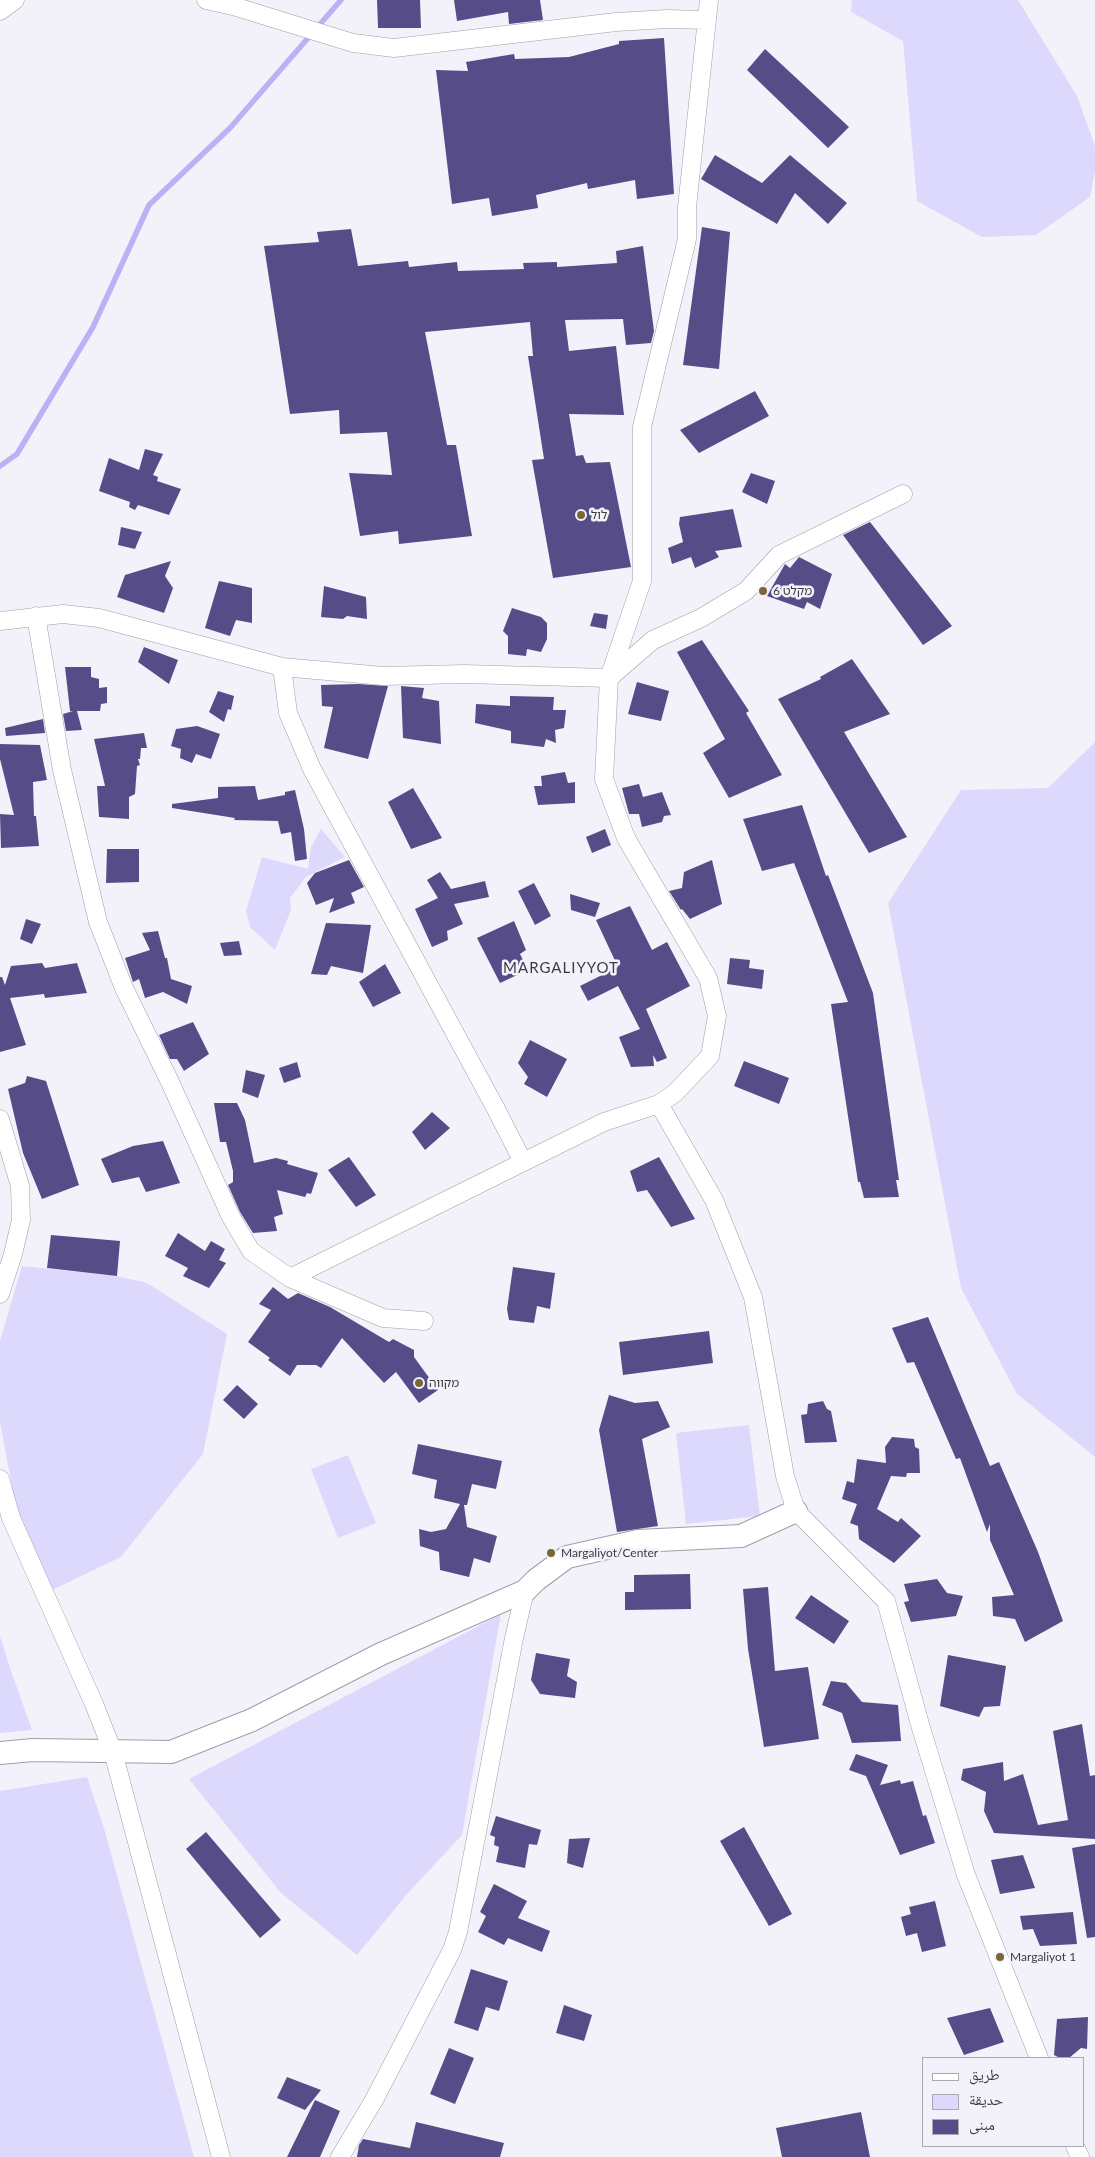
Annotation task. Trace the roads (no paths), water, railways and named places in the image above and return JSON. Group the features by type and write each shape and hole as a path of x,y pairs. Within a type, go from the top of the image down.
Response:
{"street":[{"path":"0,11 15,0"},
{"path":"206,0 233,6 353,43 394,48 616,22 667,19 707,20"},
{"path":"290,1278 604,1122 659,1104 675,1093 710,1056 717,1016 708,978 626,838 604,779 609,678 642,581 642,427 687,239 688,207 709,0"},
{"path":"0,621 63,614 99,618 282,667 383,676 464,674 609,678 653,640 701,618 746,591 779,555 903,494"},
{"path":"36,616 62,770 98,922 124,988 170,1082 230,1217 252,1251 290,1278 382,1318 424,1321"},
{"path":"282,667 288,713 312,769 483,1084 523,1162"},
{"path":"659,1104 714,1200 753,1297 786,1476 796,1511 886,1601 920,1728 966,1875 1039,2057"},
{"path":"0,1119 20,1186 21,1220 13,1254 0,1294"},
{"path":"0,1479 11,1518 94,1704 113,1752 221,2157"},
{"path":"0,1753 33,1750 171,1752 252,1720 381,1654 525,1591 566,1557 638,1541 741,1536 796,1511"},
{"path":"340,2157 374,2100 452,1950 458,1932 514,1638 525,1591"}],"waterway":[{"path":"0,466 17,454 93,327 149,205 230,128 341,0"}],"place":[{"name":"לול","path":"581,515"},
{"name":"מקלט 6","path":"763,591"},
{"name":"מקווה","path":"419,1383"},
{"name":"Margaliyot/Center","path":"551,1553"},
{"name":"Margaliyot 1","path":"1000,1957"}],"district":[{"name":"MARGALIYYOT","path":"561,968"}]}
